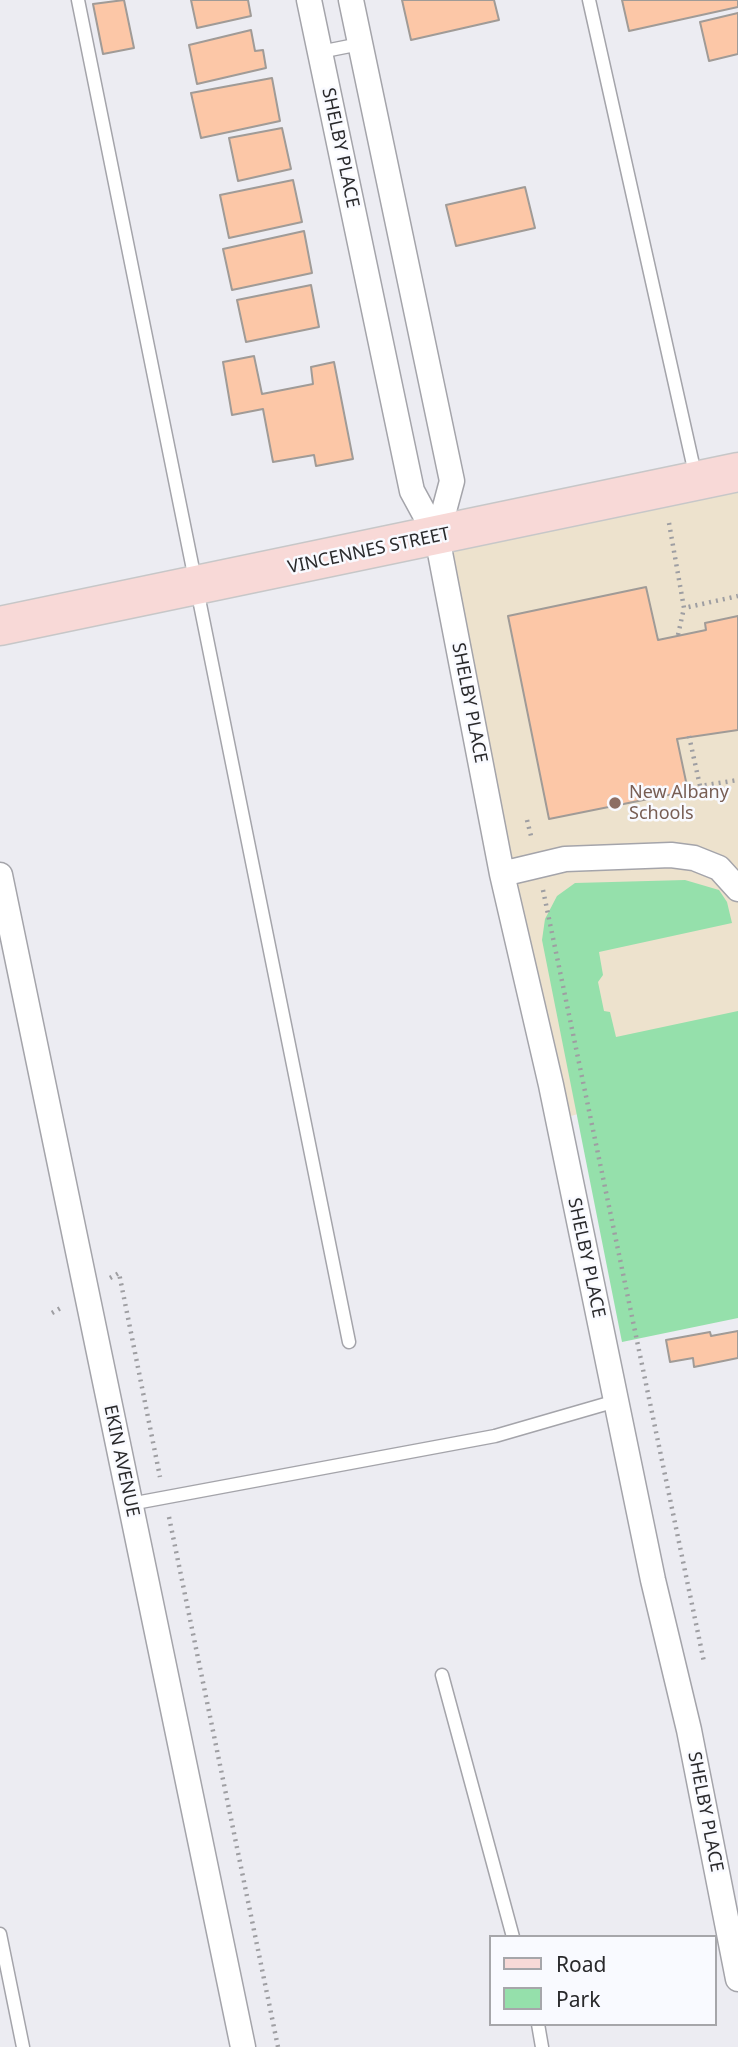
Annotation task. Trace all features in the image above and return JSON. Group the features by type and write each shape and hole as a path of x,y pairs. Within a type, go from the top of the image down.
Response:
{"main road":[{"name":"VINCENNES STREET","path":"0,626 437,537 738,472"}],"street":[{"name":"SHELBY PLACE","path":"309,0 412,491 437,537 502,874 551,1085 616,1402 689,1730 738,1979"},
{"name":"SHELBY PLACE","path":"351,0 452,481 437,537"},
{"path":"502,874 565,859 671,855 694,858 719,868 738,889"},
{"name":"EKIN AVENUE","path":"0,875 243,2047"}],"lane":[{"path":"78,0 349,1342"},
{"path":"589,0 696,481"},
{"path":"320,52 360,44"},
{"path":"130,1504 495,1436 616,1402"},
{"path":"442,1675 512,1935"},
{"path":"0,1934 23,2047"},
{"path":"538,2026 542,2047"}],"path":[{"path":"669,523 684,608 678,635"},
{"path":"684,608 738,596"},
{"path":"690,736 701,786 738,780"},
{"path":"527,820 704,1665"},
{"path":"52,1313 119,1273 278,2047"}],"shaded area":[{"name":"New Albany Schools","path":"738,474 738,1068 557,1120 437,537"}],"green space":[{"path":"685,880 719,890 727,902 732,923 599,952 603,975 598,982 604,1011 610,1012 616,1037 738,1011 738,1318 622,1342 542,940 545,919 557,896 575,883"}],"building":[{"path":"124,0 134,48 103,54 93,4"},
{"path":"191,0 248,0 251,16 197,28"},
{"path":"402,0 494,0 499,20 411,40"},
{"path":"622,0 738,0 738,7 629,31"},
{"path":"738,13 738,54 709,61 700,22"},
{"path":"251,30 255,51 263,50 266,68 197,84 189,45"},
{"path":"272,78 280,121 201,138 191,93"},
{"path":"282,128 291,169 238,181 229,138"},
{"path":"293,180 302,222 229,238 220,195"},
{"path":"525,187 535,228 456,246 446,205"},
{"path":"304,231 312,273 232,290 223,249"},
{"path":"311,285 319,327 246,342 237,300"},
{"path":"254,356 262,394 313,384 311,367 334,362 353,459 316,466 314,455 273,462 263,409 232,415 223,362"},
{"path":"646,587 658,640 706,630 705,623 738,616 738,730 677,739 688,791 549,819 508,616"},
{"path":"738,1331 738,1358 694,1367 693,1358 670,1362 666,1340 710,1332 711,1336"}],"place":[{"name":"New Albany Schools","path":"615,803"}]}
